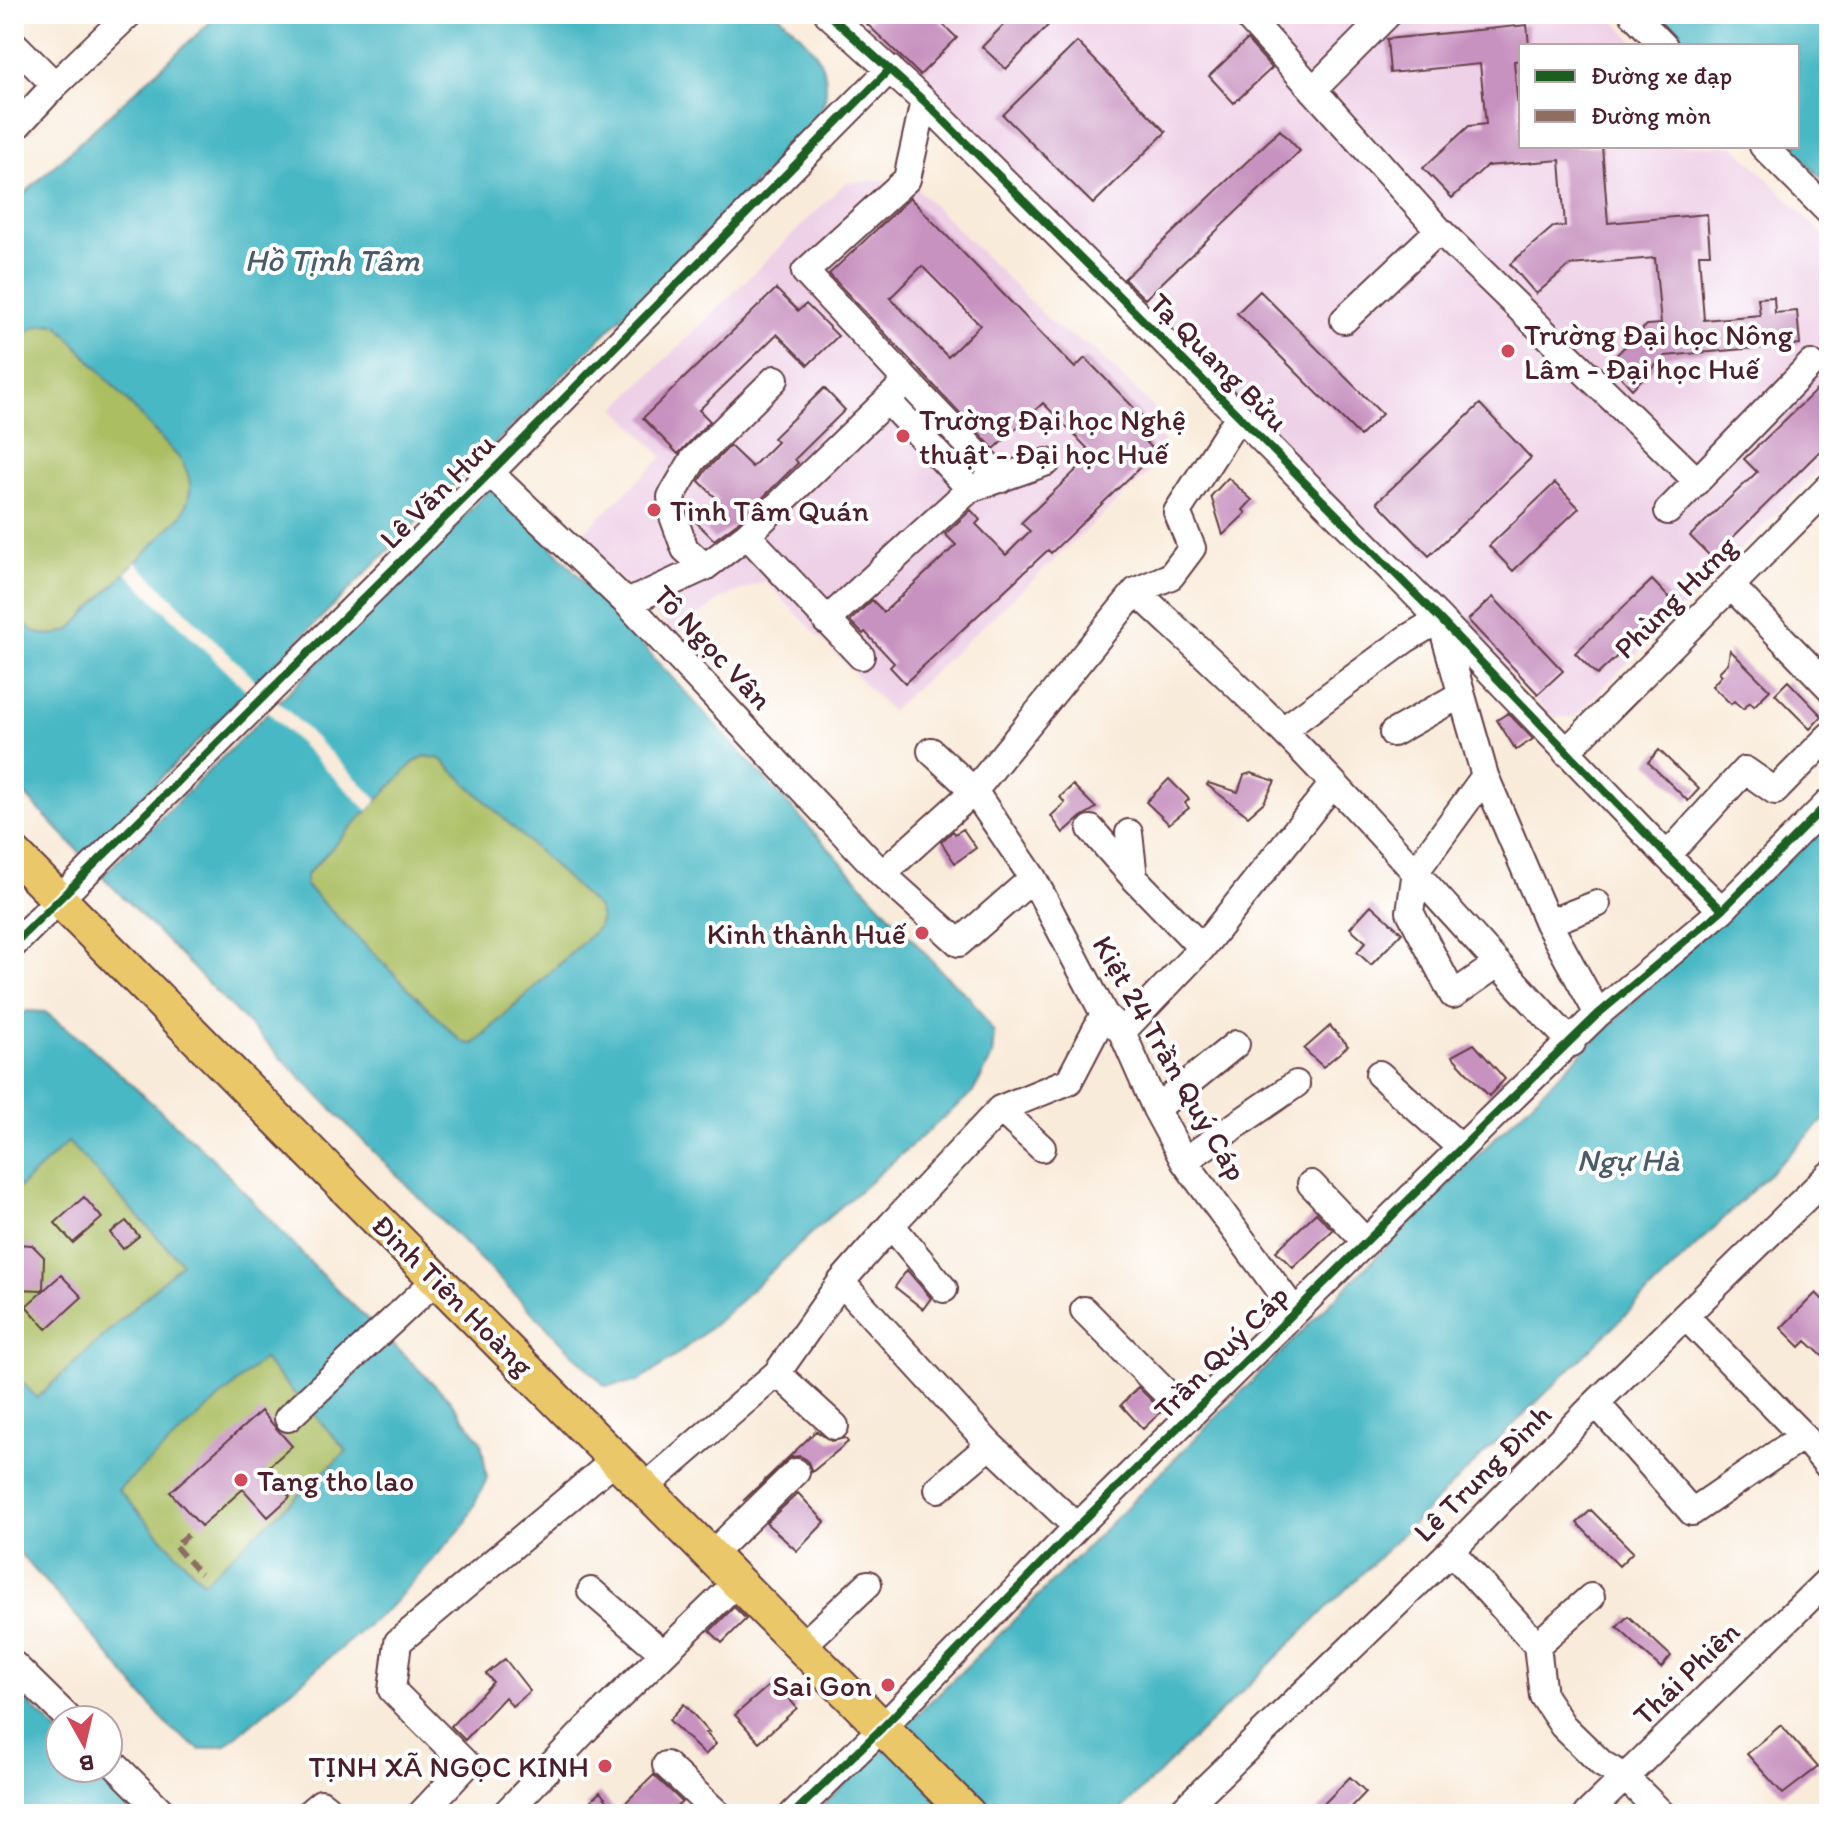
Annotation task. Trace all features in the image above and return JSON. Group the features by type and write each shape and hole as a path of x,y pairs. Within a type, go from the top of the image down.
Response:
{"main road":[{"name":"Đinh Tiên Hoàng","path":"14,854 968,1814"}],"street":[{"name":"Tạ Quang Bửu","path":"828,14 924,101 1239,416 1722,910"},
{"path":"1245,14 1439,230 1697,481"},
{"path":"1313,90 1388,14"},
{"path":"1633,14 1662,44"},
{"path":"14,129 124,16"},
{"path":"14,44 55,85"},
{"name":"Lê Văn Hưu","path":"14,944 490,473 890,69"},
{"path":"924,101 907,179 805,272 1001,479"},
{"path":"1765,148 1829,212"},
{"path":"1344,320 1439,230"},
{"path":"1668,511 1811,364"},
{"path":"705,567 685,549 673,516 671,497 693,460 775,379"},
{"path":"627,603 705,567 747,535 907,381"},
{"path":"887,400 970,489"},
{"path":"882,874 974,791 1136,591 1171,576 1192,548 1177,512 1239,416"},
{"path":"826,621 970,489 1047,462"},
{"name":"Tô Ngọc Vân","path":"490,473 627,603 882,874 959,943 1033,878"},
{"name":"Phùng Hưng","path":"1566,752 1829,487"},
{"path":"747,535 861,656"},
{"path":"1731,586 1829,687"},
{"path":"1136,591 1283,730 1416,871 1496,965 1572,1043"},
{"path":"1283,730 1406,639 1440,619 1485,776 1548,923 1598,1014"},
{"path":"1393,733 1460,695"},
{"path":"1667,856 1745,770 1775,791 1829,736"},
{"name":"Kiệt 24 Trần Quý Cáp","path":"931,751 974,791 1033,878 1184,1161 1295,1312"},
{"path":"1485,776 1416,871 1410,912 1453,995 1496,965"},
{"path":"644,1488 777,1373 841,1282 1000,1109 1069,1081 1113,1023 1202,948 1333,784"},
{"name":"Trần Quý Cáp","path":"887,1732 1077,1527 1461,1148 1572,1043 1598,1014 1722,910 1829,802"},
{"path":"1091,829 1202,948"},
{"path":"1129,833 1134,878"},
{"path":"1548,923 1597,904"},
{"path":"1156,1109 1236,1044"},
{"path":"1379,1074 1461,1148"},
{"path":"1184,1161 1296,1084"},
{"path":"1000,1109 1042,1148"},
{"name":"Lê Trung Đình","path":"1195,1809 1596,1403 1829,1175"},
{"path":"1311,1184 1366,1242"},
{"path":"891,1225 944,1289"},
{"path":"294,1412 437,1279"},
{"path":"841,1282 990,1445 1077,1527"},
{"path":"1084,1310 1190,1417"},
{"path":"1686,1317 1803,1436 1829,1467"},
{"path":"777,1373 835,1426"},
{"path":"1596,1403 1692,1512 1803,1436"},
{"path":"938,1489 990,1445"},
{"path":"421,1814 467,1765 392,1690 398,1642 616,1459"},
{"path":"711,1555 796,1472"},
{"path":"1451,1551 1537,1645 1540,1686 1563,1726 1602,1764 1625,1777 1662,1814"},
{"name":"Thái Phiên","path":"1587,1814 1829,1579"},
{"path":"505,1814 586,1729 737,1582"},
{"path":"802,1646 868,1584"},
{"path":"591,1591 656,1647"},
{"path":"1537,1645 1591,1597"},
{"path":"14,1665 54,1704"},
{"path":"793,1814 887,1732"},
{"path":"666,1765 718,1814"},
{"path":"124,1774 164,1814"},
{"path":"445,1788 454,1814"},
{"path":"308,1814 321,1803 335,1814"}],"shaded area":[{"name":"Trường Đại học Nông Lâm - Đại học Huế","path":"843,14 1608,14 1636,44 1519,44 1519,148 1737,148 1829,241 1829,460 1574,717 1552,717 905,67"},
{"name":"Trường Đại học Nghệ thuật - Đại học Huế","path":"907,179 1056,327 1092,348 1161,415 1164,458 891,711 765,581 720,599 676,635 579,537 663,457 616,408 846,182"}],"green space":[{"path":"43,324 58,325 180,459 190,480 188,501 181,516 69,631 52,635 33,631 14,615 14,344 27,331"},
{"path":"425,756 441,759 599,908 601,917 597,929 473,1044 460,1040 306,886 306,875 413,763"},
{"path":"68,1141 182,1263 37,1398 14,1374 14,1192"},
{"path":"262,1358 348,1451 203,1583 118,1490"}],"water":[{"name":"Hồ Tịnh Tâm","path":"219,14 778,14 806,41 820,60 826,84 825,98 807,131 83,856 14,783 14,615 39,634 69,631 181,516 190,494 190,480 180,459 58,325 39,326 14,344 14,203"},
{"path":"1657,14 1829,14 1829,186 1791,148 1799,148 1799,44 1687,44"},
{"path":"490,488 542,536 943,973 970,998 994,1033 992,1057 973,1092 829,1217 716,1323 638,1382 605,1386 102,876 436,547","holes":["425,756 441,759 598,908 601,918 597,929 474,1044 460,1040 306,886 306,875 413,763"]},
{"name":"Ngự Hà","path":"1829,810 1829,1115 1117,1814 814,1814 998,1636 1491,1142"},
{"path":"27,1011 45,1012 89,1046 210,1156 320,1273 448,1398 481,1441 487,1478 465,1524 393,1604 226,1745 200,1750 169,1727 14,1547 14,1374 37,1398 182,1263 68,1142 14,1192 14,1019","holes":["263,1359 347,1451 203,1582 118,1490"]},
{"path":"14,1689 44,1718 44,1784 110,1784 141,1814 14,1814"}],"pier":[{"path":"136,562 260,685 250,694 126,573"},
{"path":"276,699 378,800 368,811 265,709"}],"building":[{"path":"876,14 932,14 957,38 920,75 867,24"},
{"path":"1014,14 1059,14 1006,69 982,47"},
{"path":"1527,25 1529,44 1519,44 1519,60 1514,61 1519,148 1602,148 1608,223 1707,214 1710,254 1699,254 1704,320 1760,315 1758,298 1774,297 1775,313 1797,311 1800,344 1665,356 1632,389 1608,363 1647,325 1661,324 1655,258 1570,265 1536,294 1510,264 1553,227 1565,226 1560,160 1486,166 1452,198 1423,168 1469,126 1486,124 1480,64 1390,73 1387,39"},
{"path":"1247,40 1272,68 1234,103 1209,76"},
{"path":"1077,42 1166,132 1093,204 1003,115"},
{"path":"1280,130 1300,151 1145,299 1124,279"},
{"path":"910,198 1075,368 1085,358 1142,416 1131,426 1156,452 1051,553 1048,550 905,683 890,667 894,663 865,632 863,634 850,621 872,600 884,612 956,545 945,534 971,510 980,520 976,524 1006,555 1030,531 1021,523 1093,454 1043,403 994,449 829,274","holes":["922,266 980,325 948,357 890,298"]},
{"path":"776,289 798,311 806,304 838,336 808,365 777,334 699,410 710,421 678,454 643,418"},
{"path":"1260,291 1382,414 1360,436 1237,313"},
{"path":"1829,378 1829,442 1712,558 1690,536 1757,472 1744,459"},
{"path":"824,388 845,410 795,459 798,463 737,523 714,540 696,522 718,500 699,481 706,470 730,446 752,467 777,442 773,438"},
{"path":"1480,404 1531,458 1429,556 1377,502"},
{"path":"1228,478 1252,500 1243,510 1246,513 1223,535 1211,496"},
{"path":"1555,483 1579,508 1513,571 1489,546"},
{"path":"1652,580 1674,603 1597,675 1575,653"},
{"path":"1493,597 1563,671 1538,694 1468,620"},
{"path":"1730,650 1770,690 1754,706 1750,702 1743,709 1734,701 1731,704 1712,686 1728,663"},
{"path":"1788,681 1822,716 1810,729 1775,694"},
{"path":"1508,713 1533,739 1516,750 1497,720"},
{"path":"1659,750 1699,789 1688,801 1648,762"},
{"path":"1251,773 1275,781 1264,802 1248,816 1207,785 1238,792 1244,775"},
{"path":"1169,779 1189,799 1185,803 1189,808 1169,824 1146,802"},
{"path":"1073,785 1096,808 1063,833 1051,816 1065,803 1060,797"},
{"path":"963,829 976,848 955,863 941,842 953,831 955,834"},
{"path":"1371,905 1402,933 1371,965 1357,952 1366,942 1350,928"},
{"path":"1330,1026 1348,1046 1323,1067 1304,1049"},
{"path":"1474,1044 1505,1079 1489,1096 1452,1056"},
{"path":"84,1197 102,1218 73,1243 55,1223"},
{"path":"1316,1213 1333,1230 1293,1268 1276,1251"},
{"path":"126,1221 139,1236 123,1249 110,1233"},
{"path":"14,1244 32,1245 44,1257 43,1290 14,1289"},
{"path":"907,1270 931,1298 923,1309 895,1287"},
{"path":"61,1275 82,1297 47,1329 26,1306"},
{"path":"1816,1293 1829,1306 1829,1362 1806,1341 1800,1347 1781,1328"},
{"path":"1138,1387 1162,1411 1143,1429 1121,1405"},
{"path":"261,1411 292,1446 265,1470 290,1497 268,1517 243,1489 201,1526 170,1492"},
{"path":"816,1431 831,1441 845,1438 848,1442 812,1472 807,1460 800,1456 791,1457 743,1501"},
{"path":"798,1493 825,1522 797,1551 766,1523"},
{"path":"1591,1510 1633,1552 1619,1566 1577,1523"},
{"path":"734,1607 746,1619 722,1643 710,1631"},
{"path":"1628,1616 1671,1656 1661,1668 1617,1627"},
{"path":"505,1659 530,1691 512,1706 505,1697 465,1740 451,1726 493,1682 486,1674"},
{"path":"774,1681 797,1708 759,1742 735,1715"},
{"path":"684,1704 716,1744 705,1755 669,1720"},
{"path":"1781,1725 1818,1767 1783,1794 1747,1754"},
{"path":"654,1775 682,1802 669,1814 594,1814 586,1805 600,1792 616,1812"},
{"path":"1350,1777 1366,1792 1345,1814 1314,1814"}],"marked path":[{"path":"188,1535 175,1546 200,1574"}],"cycle path":[{"path":"828,14 924,101 1239,416 1722,910"},
{"path":"14,944 490,473 890,69"},
{"path":"793,1814 882,1728 1077,1527 1598,1014 1722,910 1829,802"}],"place":[{"name":"Trường Đại học Nông Lâm - Đại học Huế","path":"1508,351"},
{"name":"Trường Đại học Nghệ thuật - Đại học Huế","path":"903,436"},
{"name":"Tinh Tâm Quán","path":"654,510"},
{"name":"Kinh thành Huế","path":"922,933"},
{"name":"Tang tho lao","path":"241,1480"},
{"name":"Sai Gon","path":"888,1685"},
{"name":"TỊNH XÃ NGỌC KINH","path":"605,1766"}]}
